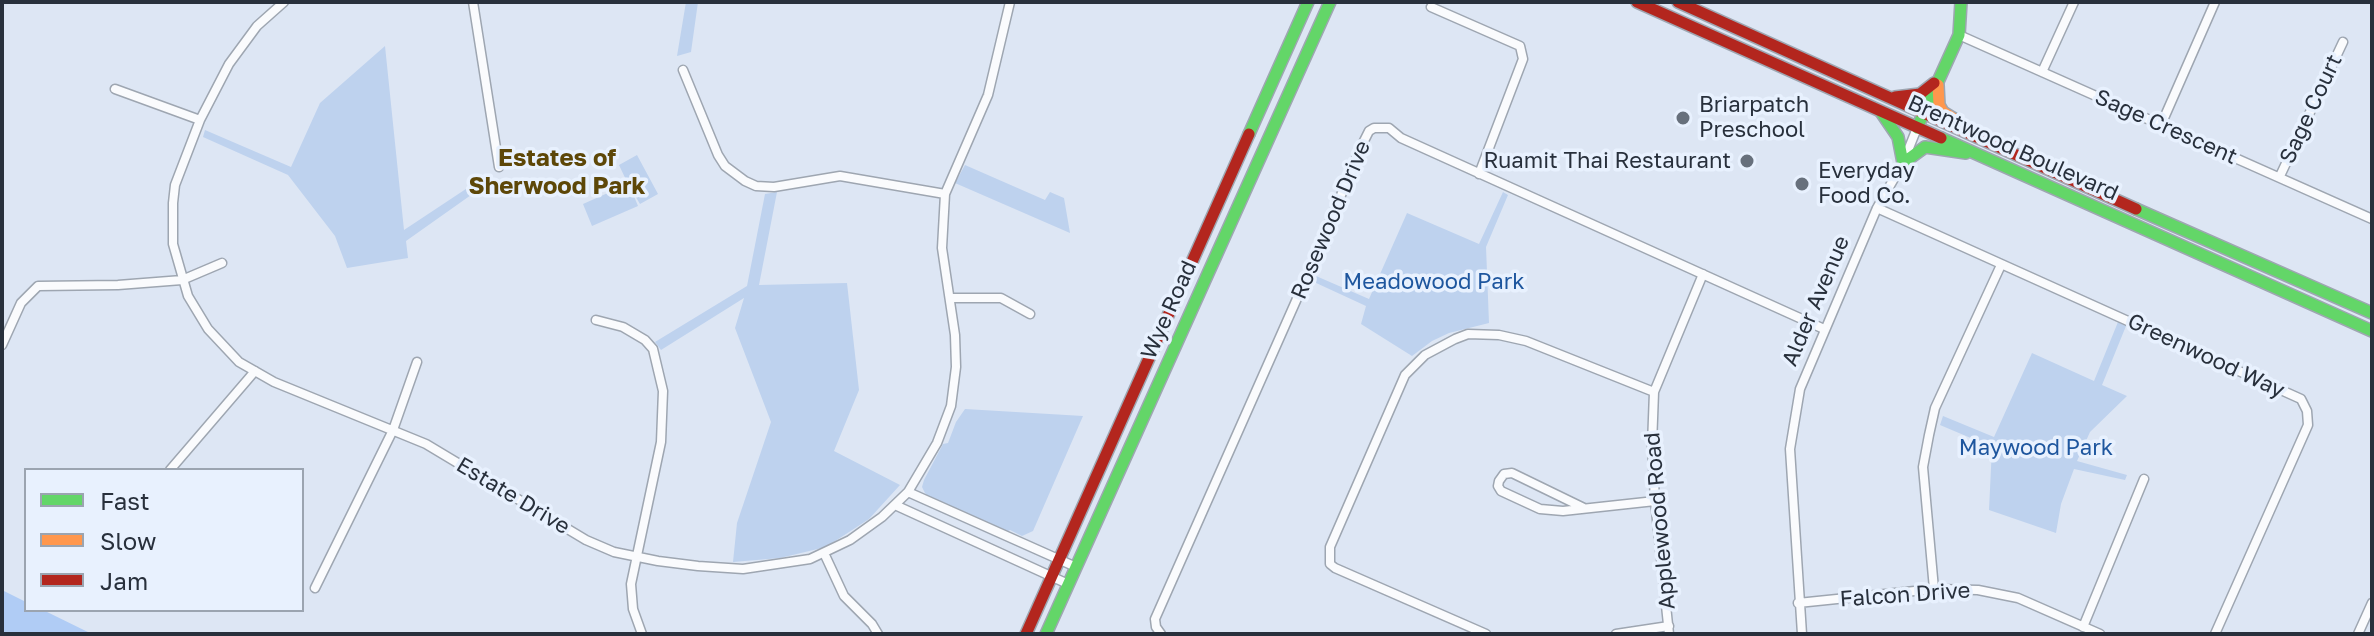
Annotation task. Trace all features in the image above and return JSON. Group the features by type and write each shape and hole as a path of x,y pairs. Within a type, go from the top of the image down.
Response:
{"main road":[{"name":"Wye Road","path":"1026,634 1308,2"},
{"name":"Wye Road","path":"1046,634 1330,2"},
{"name":"Brentwood Boulevard","path":"1637,2 2372,331"},
{"name":"Brentwood Boulevard","path":"1678,2 2372,313"},
{"name":"Alder Avenue","path":"1917,128 1959,35 1961,2"},
{"path":"1892,97 1920,94 1938,80"},
{"path":"1938,80 1939,105 1943,112 1979,136"},
{"path":"1881,112 1898,137 1903,163 1925,147 1974,153"}],"street":[{"name":"Estate Drive","path":"284,2 257,26 242,45 200,120 175,185 173,244 182,280 197,314 208,329 225,350 274,382 393,430 450,458 586,540 614,552 698,566 743,569 793,563 824,553 867,529 908,492 937,443 951,406 956,367 942,248 945,194 988,95 1010,2"},
{"path":"473,2 499,167"},
{"path":"2042,72 2074,2"},
{"path":"2161,125 2215,2"},
{"path":"1431,7 1520,46 1523,59 1479,174"},
{"name":"Sage Crescent","path":"1959,35 2372,219"},
{"name":"Sage Court","path":"2280,176 2343,42"},
{"path":"683,70 718,155 725,166 745,181 756,186 774,187 840,176 945,194"},
{"path":"115,89 200,120"},
{"name":"Rosewood Drive","path":"1161,634 1155,619 1369,131 1389,128 1401,138 1824,329"},
{"name":"Alder Avenue","path":"1802,634 1790,449 1800,389 1877,208 1903,163 1917,128"},
{"name":"Greenwood Way","path":"1877,208 2301,399 2307,411 2308,425 2215,634"},
{"path":"2,345 21,303 38,286 182,280 222,263"},
{"path":"1934,589 1923,467 1929,435 1935,408 2001,265"},
{"name":"Applewood Road","path":"1669,630 1655,501 1652,445 1654,392 1703,274"},
{"path":"950,298 1001,298 1030,314"},
{"path":"596,320 623,327 645,340 653,349 663,391 661,442 635,555 631,598 642,634"},
{"path":"1486,634 1330,564 1330,547 1405,375 1425,355 1455,339 1468,334 1499,335 1526,341 1654,392"},
{"path":"315,588 393,430 417,362"},
{"path":"172,468 255,371"},
{"path":"1584,508 1512,473 1504,474 1499,481 1501,491 1540,509 1563,511 1655,501"},
{"path":"2083,627 2144,479"},
{"path":"908,492 1076,567"},
{"path":"895,505 1068,584"},
{"path":"824,553 844,596 878,634"},
{"name":"Falcon Drive","path":"1798,603 1934,589 1978,590 2018,598 2100,634"},
{"path":"2358,634 2372,603"},
{"path":"1616,634 1669,630"}],"green space":[{"path":"686,2 698,2 691,52 677,56"},
{"path":"385,46 404,230 484,177 488,183 406,241 408,258 347,268 335,236 288,175 203,137 205,130 291,167 320,103"},
{"path":"637,155 658,194 640,204 631,189 638,206 592,226 583,204 628,184 619,165"},
{"path":"965,165 1045,200 1050,192 1064,198 1070,233 955,183"},
{"path":"777,192 759,285 847,283 859,390 834,451 900,485 869,519 826,547 780,558 733,562 737,523 771,422 735,328 744,298 661,350 655,342 747,286 765,194"},
{"name":"Meadowood Park","path":"1503,192 1508,195 1486,247 1489,323 1449,333 1412,356 1361,324 1366,306 1314,282 1316,276 1369,299 1407,213 1479,244"},
{"name":"Maywood Park","path":"2118,322 2126,326 2102,385 2127,396 2090,432 2077,461 2127,475 2125,480 2074,469 2061,504 2056,533 1989,510 1992,447 1940,425 1943,416 1994,437 2032,353 2094,381"},
{"path":"965,409 1083,416 1033,531 1022,536 1010,530 1007,532 925,493 922,487 924,480"}],"shaded area":[{"path":"2,590 24,601 24,612 47,612 92,634 2,634"}],"traffic: fast":[{"path":"1249,134 1308,2"},
{"path":"1046,634 1330,2"},
{"path":"1917,128 1959,35 1961,2"},
{"path":"1881,112 1898,137 1903,163 1925,147 1966,153"},
{"path":"1941,138 2372,331"},
{"path":"2136,209 2372,313"}],"traffic: slow":[{"path":"1938,85 1939,105 1943,112 1956,120"}],"traffic: jam":[{"path":"1637,2 1941,138"},
{"path":"1678,2 2136,209"},
{"path":"1895,97 1920,94 1934,83"},
{"path":"1026,634 1249,134"}],"place":[{"name":"Briarpatch Preschool","path":"1683,118"},
{"name":"Ruamit Thai Restaurant","path":"1747,161"},
{"name":"Everyday Food Co.","path":"1802,184"}],"district":[{"name":"Estates of Sherwood Park","path":"557,172"}]}
